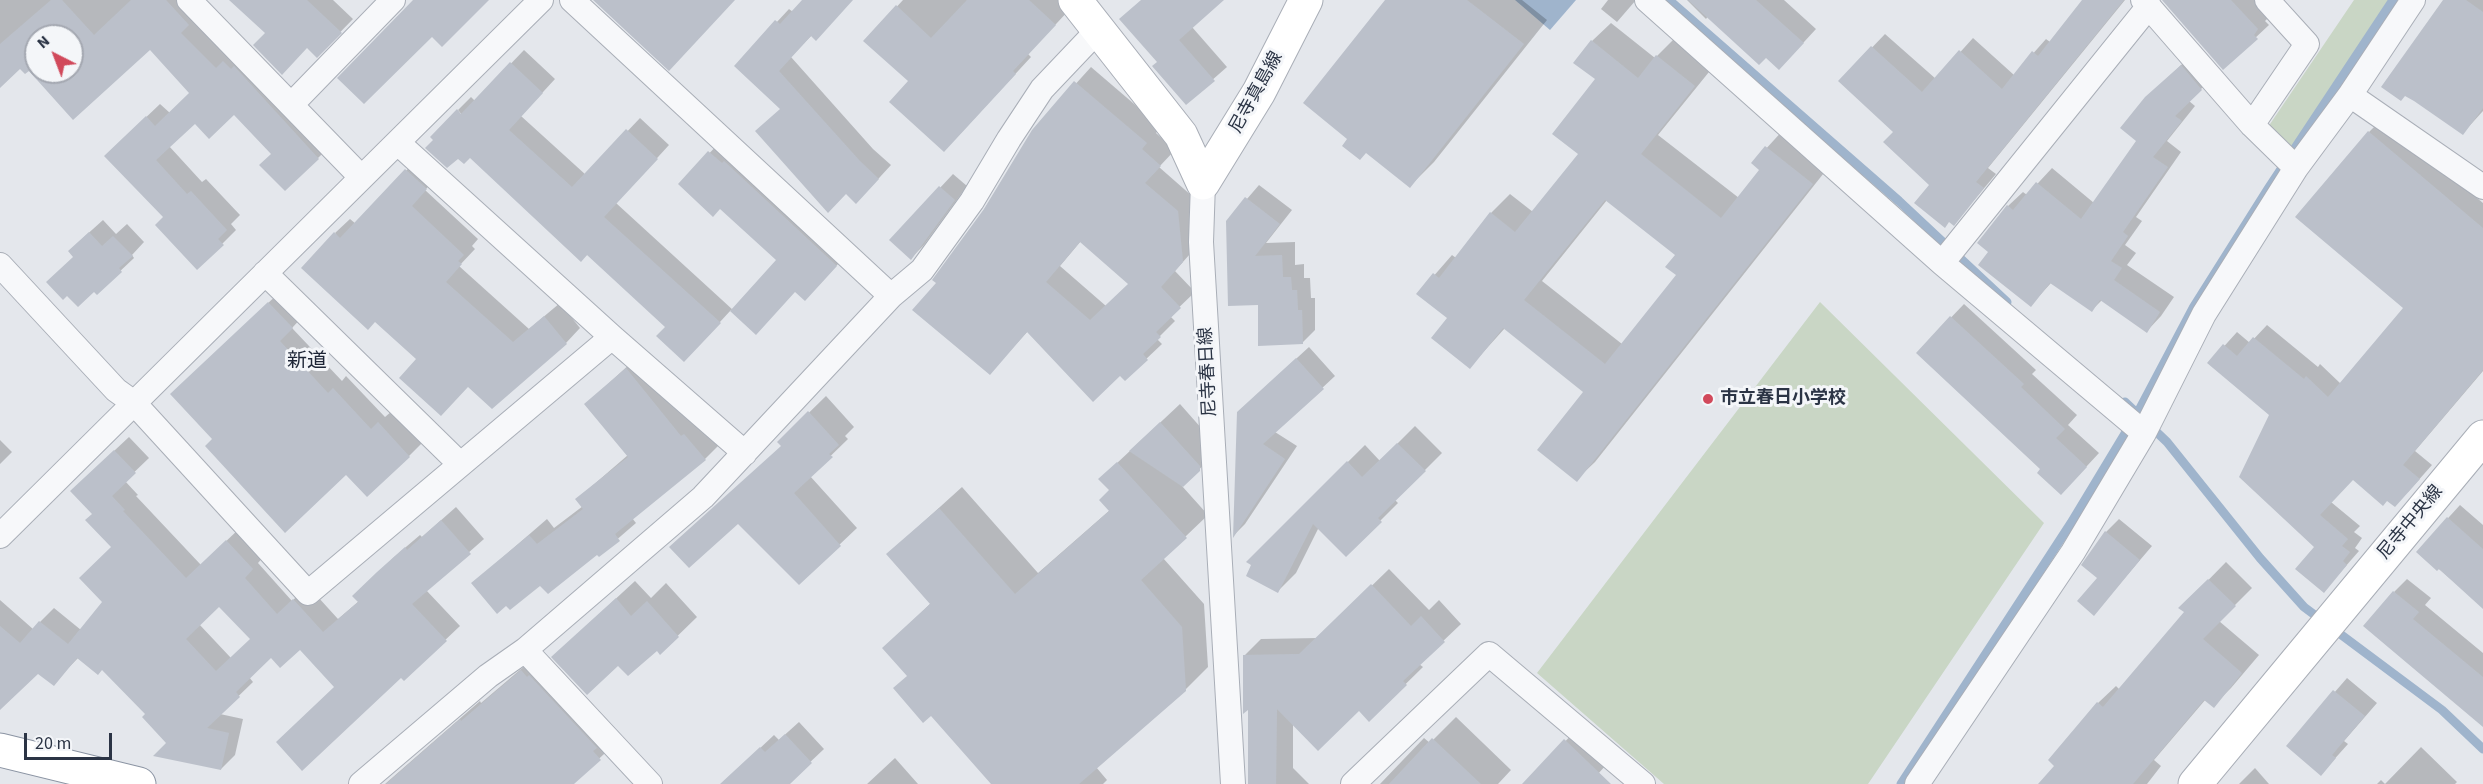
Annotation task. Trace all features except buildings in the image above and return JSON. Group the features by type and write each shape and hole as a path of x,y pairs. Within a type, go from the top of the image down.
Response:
{"main road":[{"name":"尼寺春日線","path":"1076,0 1181,135 1203,183"},
{"name":"尼寺真島線","path":"1203,183 1258,92 1306,0"},
{"name":"尼寺中央線","path":"2195,784 2483,436"},
{"path":"0,750 139,784"}],"street":[{"path":"189,0 361,177"},
{"path":"291,105 393,0"},
{"path":"0,536 541,0"},
{"path":"573,0 891,296"},
{"path":"1647,0 1942,263 2124,417 2149,423"},
{"path":"2252,125 2307,44 2267,0"},
{"path":"1917,784 2073,552 2149,423 2204,314 2287,161 2350,95 2413,0"},
{"path":"1942,263 2146,3 2252,125 2287,161"},
{"path":"361,784 488,676 525,650 703,497 891,296 922,270 972,201 1009,138 1042,89 1099,28"},
{"path":"2350,95 2480,178"},
{"path":"398,142 612,337 745,453"},
{"name":"尼寺春日線","path":"1203,183 1201,242 1233,784"},
{"path":"0,265 116,390 134,403 308,593 612,337"},
{"path":"265,273 460,464"},
{"path":"525,650 650,784"},
{"path":"1353,784 1489,654 1643,784"}],"green space":[{"path":"2354,0 2398,0 2294,156 2266,130"},
{"path":"1820,302 2044,523 1868,784 1664,784 1537,673"}],"water":[{"path":"1515,0 1576,0 1550,30"}],"waterway":[{"path":"1669,0 1899,201 2007,302"},
{"path":"1901,784 2071,523 2138,412 2193,308 2268,189 2393,0"},
{"path":"2125,402 2167,442 2260,558 2304,607 2442,710 2483,749"}],"place":[{"name":"市立春日小学校","path":"1708,399"}],"district":[{"name":"新道","path":"307,363"}]}
